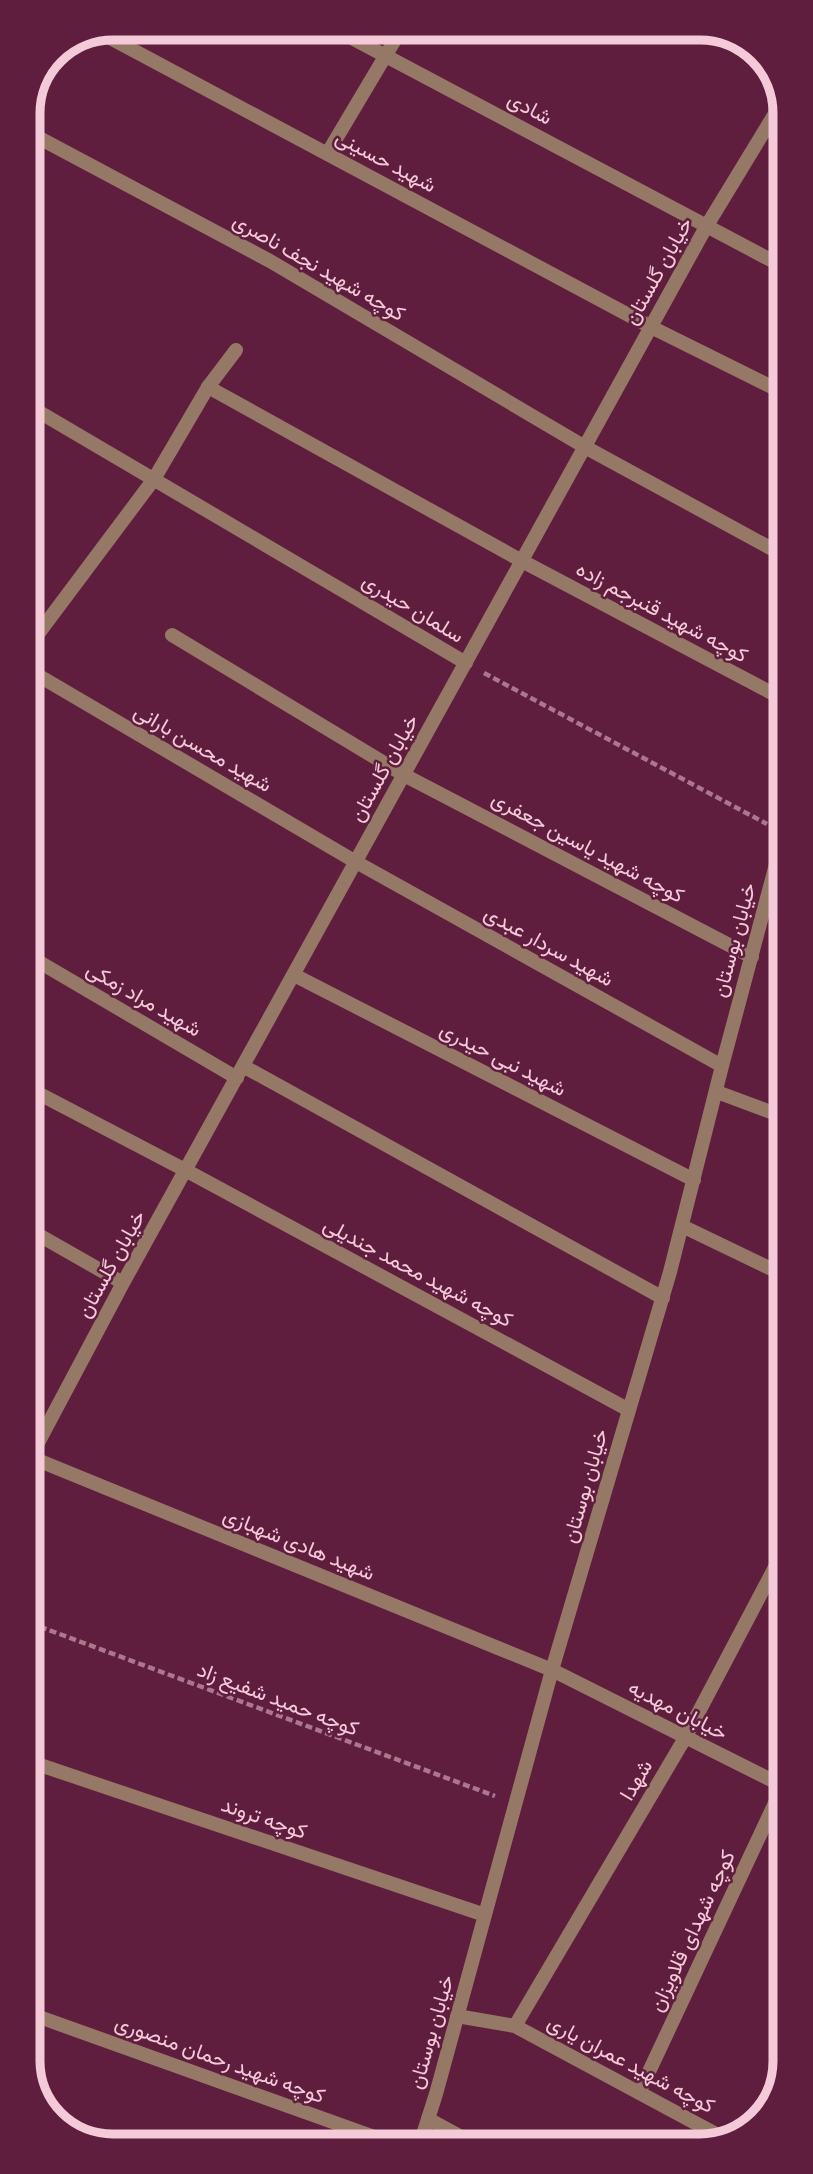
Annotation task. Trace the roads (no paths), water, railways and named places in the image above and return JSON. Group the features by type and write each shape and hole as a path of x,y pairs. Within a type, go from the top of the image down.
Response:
{"street":[{"name":"شهید حسینی","path":"114,40 652,327 773,388"},
{"name":"شادی","path":"357,40 773,261"},
{"path":"327,154 395,40"},
{"name":"خیابان گلستان","path":"40,1438 706,227 773,117"},
{"name":"کوچه شهید نجف ناصری","path":"40,138 270,261 585,447 773,550"},
{"path":"40,631 154,479 208,387 236,350"},
{"name":"کوچه شهید قنبرجم زاده","path":"208,387 522,561 773,694"},
{"name":"سلمان حیدری","path":"40,412 466,663"},
{"name":"کوچه شهید یاسین جعفری","path":"172,635 404,775 752,957"},
{"name":"شهید محسن بارانی","path":"40,676 356,862"},
{"name":"شهید سردار عبدی","path":"356,862 722,1066"},
{"name":"خیابان بوستان","path":"423,2134 552,1671 663,1298 773,876"},
{"name":"شهید مراد زمکی","path":"40,962 663,1298"},
{"name":"شهید نبی حیدری","path":"294,975 694,1180"},
{"path":"717,1092 773,1113"},
{"name":"کوچه شهید محمد جندیلی","path":"40,1094 629,1410"},
{"path":"682,1226 773,1270"},
{"path":"40,1236 123,1283"},
{"name":"شهید هادی شهبازی","path":"40,1461 552,1671"},
{"name":"شهدا","path":"515,2026 685,1738 773,1571"},
{"name":"خیابان مهدیه","path":"552,1671 773,1782"},
{"name":"کوچه تروند","path":"40,1765 485,1915"},
{"name":"کوچه شهدای قلاویزان","path":"639,2093 773,1810"},
{"name":"کوچه شهید عمران یاری","path":"457,2016 515,2026 712,2132"},
{"name":"کوچه شهید رحمان منصوری","path":"40,2017 366,2134"},
{"path":"428,2119 456,2134"}]}
